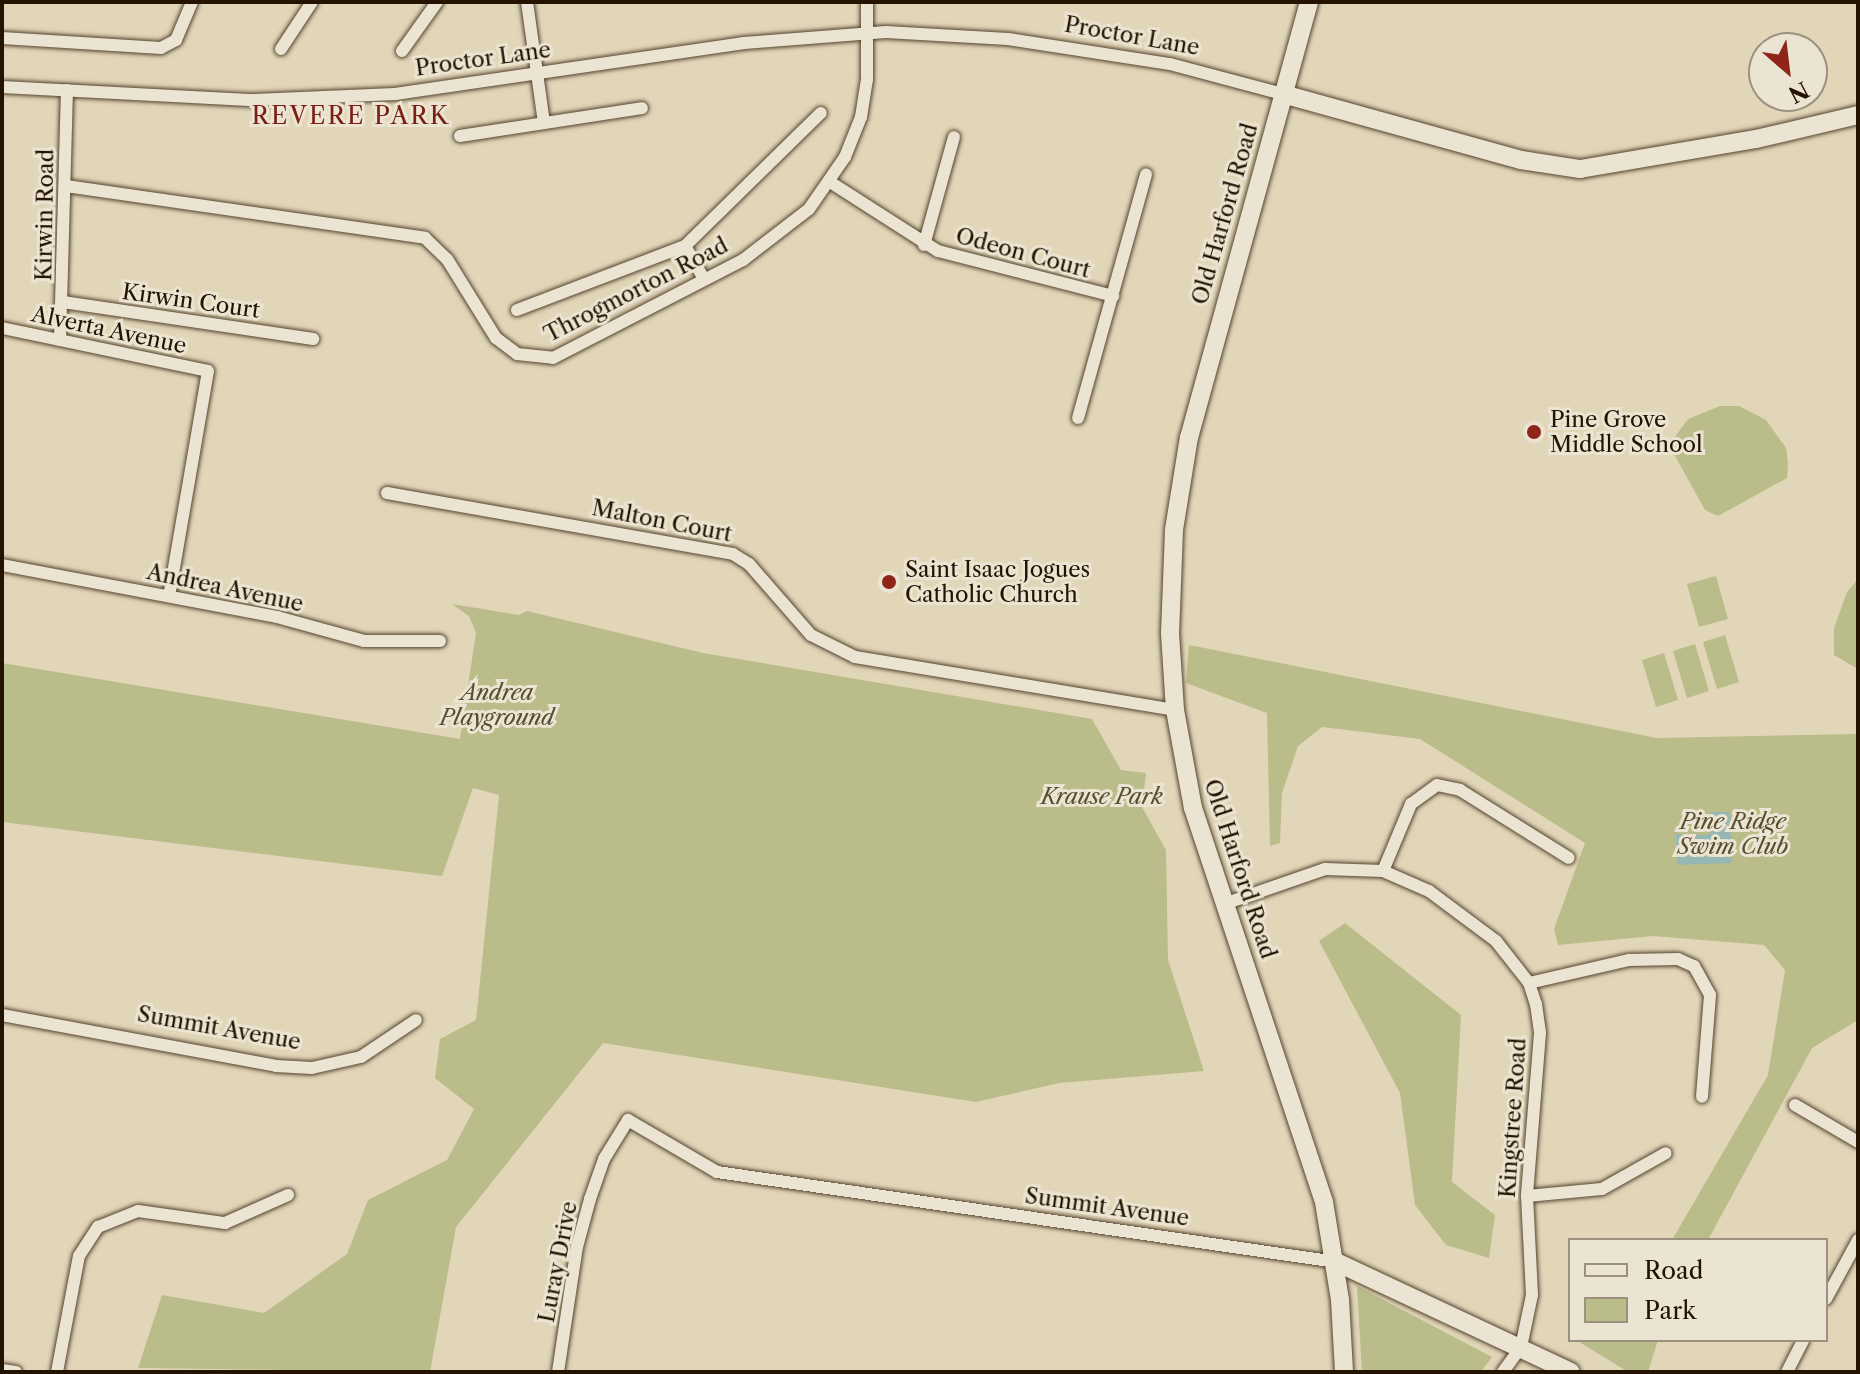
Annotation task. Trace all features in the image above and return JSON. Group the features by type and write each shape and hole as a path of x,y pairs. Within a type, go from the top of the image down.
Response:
{"street":[{"path":"2,38 161,48 176,40 192,2"},
{"path":"281,49 312,2"},
{"path":"402,51 437,2"},
{"path":"527,2 544,123"},
{"name":"Throgmorton Road","path":"66,186 425,238 447,259 496,338 532,358 564,354 704,279 790,227 830,182 861,117 867,2"},
{"name":"Old Harford Road","path":"1309,2 1181,477 1169,605 1175,710 1193,808 1310,1152 1336,1262 1344,1372"},
{"name":"Proctor Lane","path":"2,87 283,99 395,94 536,77 744,43 867,33 1008,39 1170,64 1521,160 1580,169 1756,139 1858,115"},
{"name":"Kirwin Road","path":"60,340 67,90"},
{"path":"460,136 642,108"},
{"path":"517,310 685,246 821,113"},
{"name":"Odeon Court","path":"924,245 954,137"},
{"name":"Odeon Court","path":"1078,418 1146,174"},
{"name":"Odeon Court","path":"830,182 924,245 1113,296"},
{"path":"685,246 704,279"},
{"name":"Kirwin Court","path":"63,302 313,339"},
{"name":"Alverta Avenue","path":"2,328 208,371 169,596"},
{"name":"Malton Court","path":"387,493 733,554 749,564 811,635 855,657 1175,710"},
{"name":"Andrea Avenue","path":"2,565 277,617 364,641 440,641"},
{"path":"1224,904 1325,869 1383,871 1411,804 1437,785 1460,790 1569,858"},
{"name":"Kingstree Road","path":"1383,871 1429,891 1468,917 1496,941 1529,983 1540,1033 1527,1196 1532,1295 1521,1347"},
{"path":"1529,983 1629,960 1678,959 1694,966 1710,995 1702,1097"},
{"name":"Summit Avenue","path":"2,1015 312,1068 361,1057 416,1020"},
{"path":"1795,1105 1858,1142"},
{"name":"Summit Avenue","path":"628,1120 717,1172 1336,1262 1571,1372"},
{"name":"Luray Drive","path":"558,1372 587,1211 604,1159 628,1120"},
{"path":"1527,1196 1602,1189 1666,1153"},
{"path":"57,1372 79,1256 98,1227 138,1211 225,1223 288,1195"},
{"path":"1828,1295 1858,1240"},
{"path":"1787,1372 1800,1342"},
{"path":"1503,1372 1521,1347"},
{"path":"2,1370 16,1372"}],"green space":[{"path":"1720,406 1739,406 1766,420 1786,448 1788,463 1787,478 1718,516 1705,510 1669,445 1688,419"},
{"path":"1716,576 1728,619 1699,627 1687,584"},
{"path":"1858,579 1858,669 1834,655 1834,628 1847,592"},
{"path":"452,604 519,615 527,611 703,653 1092,719 1121,770 1146,773 1142,807 1166,850 1168,960 1204,1071 1059,1083 976,1102 603,1043 456,1227 430,1372 138,1368 162,1295 264,1313 347,1254 368,1200 447,1160 474,1109 435,1078 440,1039 476,1020 499,795 473,788 442,876 2,822 2,663 460,739 476,633 469,616"},
{"path":"1725,635 1739,682 1717,689 1703,642"},
{"path":"1695,644 1709,691 1687,698 1673,651"},
{"name":"Pine Ridge Swim Club","path":"1189,645 1657,738 1858,734 1858,1020 1812,1048 1709,1238 1673,1238 1768,1075 1785,970 1764,945 1653,936 1558,945 1554,929 1585,843 1420,739 1322,727 1298,746 1282,793 1280,843 1270,846 1267,713 1186,683"},
{"path":"1664,653 1678,700 1656,707 1642,660"},
{"path":"1345,923 1461,1015 1452,1182 1495,1215 1489,1258 1446,1245 1415,1205 1400,1093 1319,941"},
{"path":"1357,1286 1492,1357 1481,1372 1362,1372"},
{"path":"1579,1342 1657,1342 1648,1372 1628,1372"}],"water":[{"path":"1709,812 1730,812 1732,863 1677,865 1676,834 1709,835"}],"place":[{"name":"Pine Grove Middle School","path":"1534,432"},
{"name":"Saint Isaac Jogues Catholic Church","path":"889,582"}],"district":[{"name":"REVERE PARK","path":"351,116"}],"park label":[{"name":"Andrea Playground","path":"497,704"},
{"name":"Krause Park","path":"1102,797"}]}
